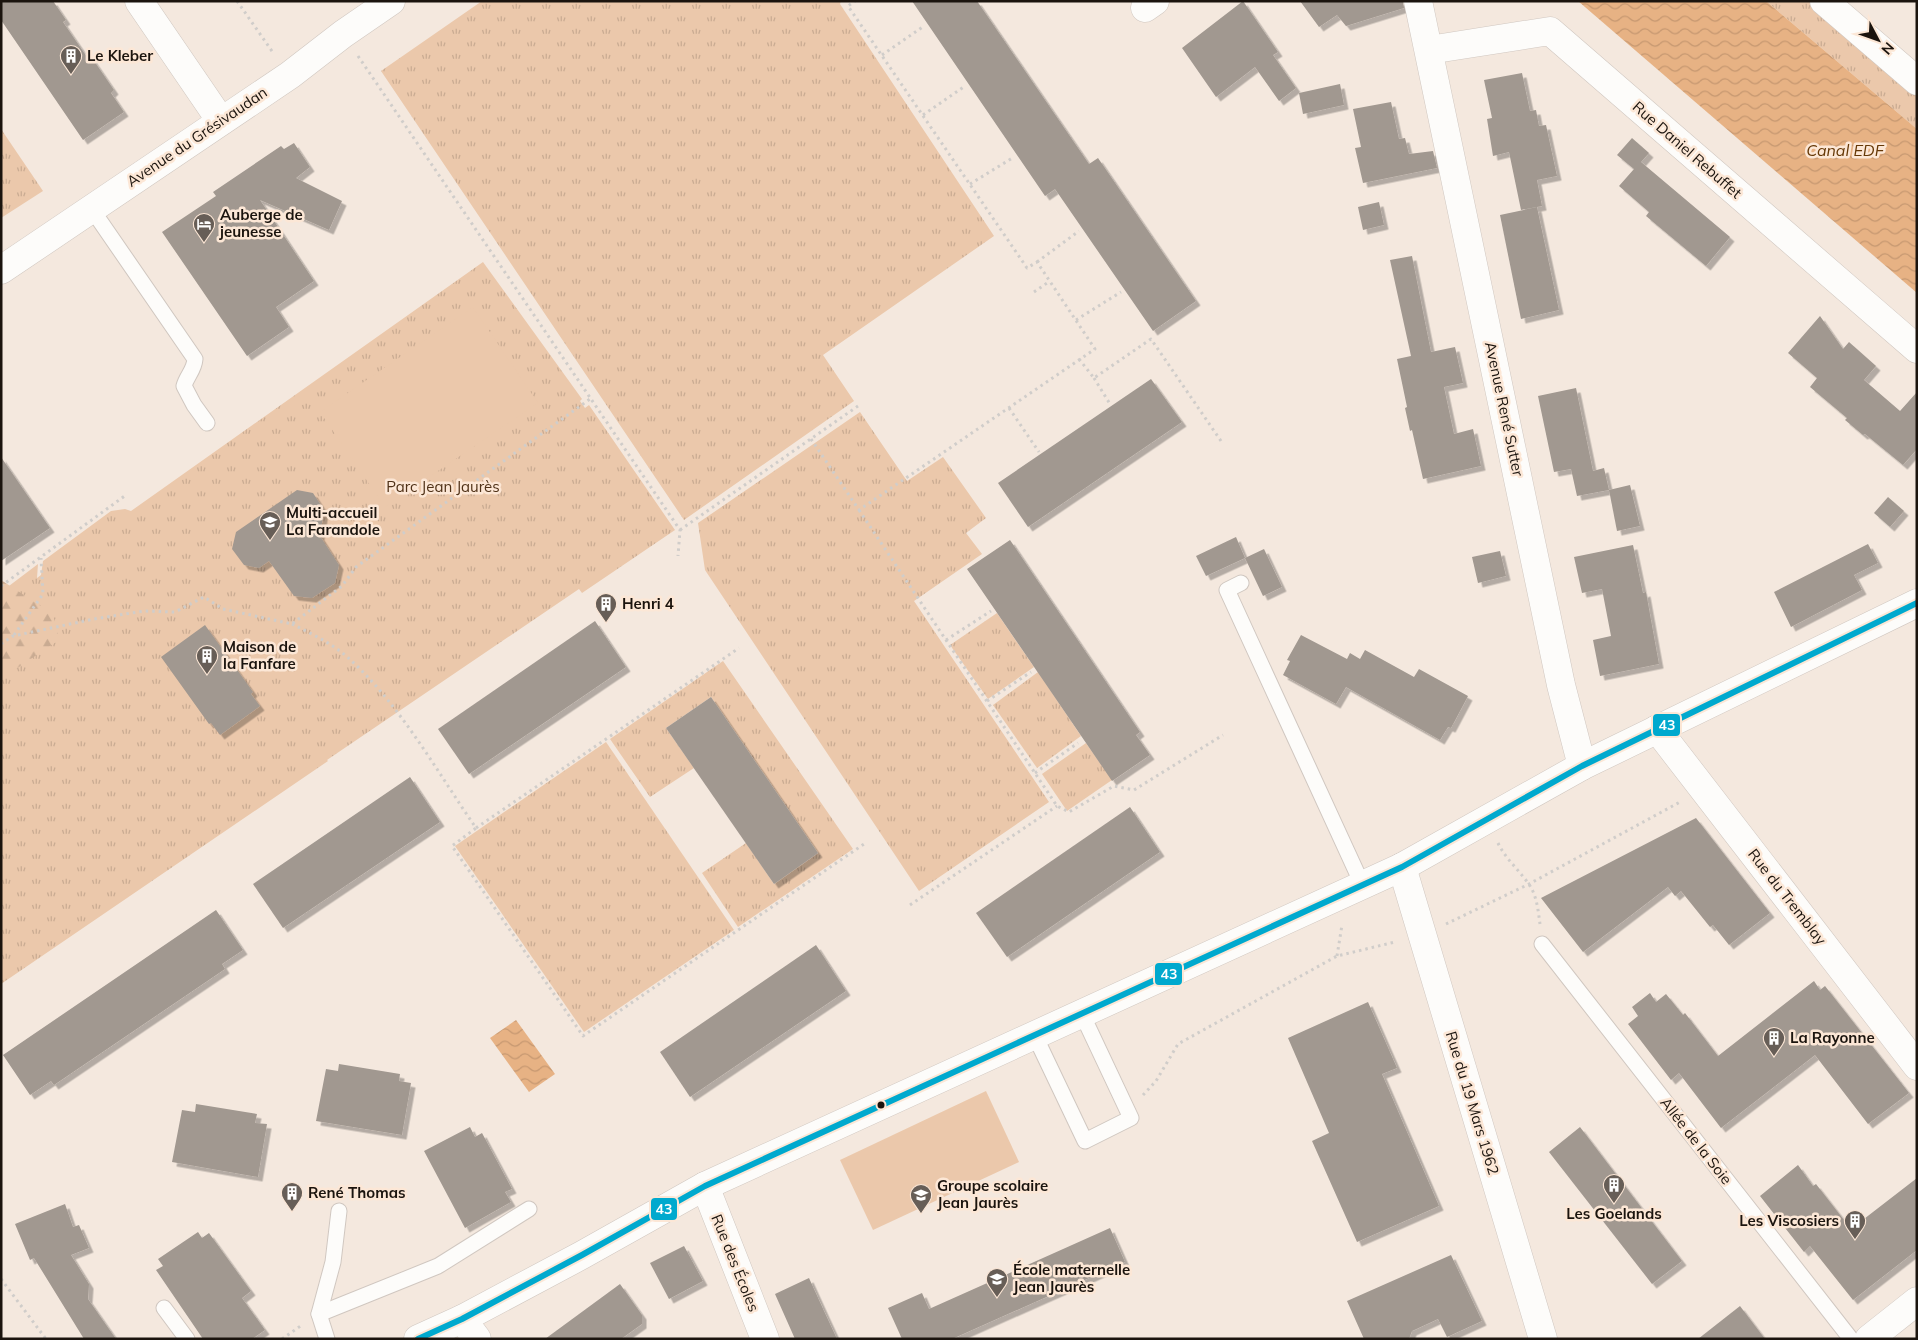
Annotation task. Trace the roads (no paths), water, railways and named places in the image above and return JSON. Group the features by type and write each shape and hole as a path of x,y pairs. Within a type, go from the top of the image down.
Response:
{"street":[{"path":"139,1 222,121"},
{"name":"Avenue du Grésivaudan","path":"1,270 290,75 343,34 391,1"},
{"name":"Avenue René Sutter","path":"1418,1 1561,685 1582,766"},
{"path":"1824,1 1917,81"},
{"name":"Rue Daniel Rebuffet","path":"1429,50 1550,31 1917,349"},
{"path":"418,1339 469,1329 582,1255 705,1186 1402,867 1582,766 1917,603"},
{"name":"Rue du Tremblay","path":"1657,729 1917,1066"},
{"name":"Rue du 19 Mars 1962","path":"1402,867 1543,1339"},
{"name":"Rue des Écoles","path":"705,1186 766,1339"},
{"path":"1869,1339 1917,1301"}],"lane":[{"path":"91,208 195,359 194,368 186,379 184,386 194,405 207,423"},
{"path":"1241,583 1227,590 1362,884"},
{"name":"Allée de la Soie","path":"1542,944 1851,1339"},
{"path":"1035,1036 1085,1141 1132,1118 1082,1014"},
{"path":"319,1314 438,1266 529,1209"},
{"path":"327,1339 319,1314 334,1262 339,1211"},
{"path":"164,1308 187,1339"}],"water":[{"name":"Canal EDF","path":"1578,1 1766,1 1917,129 1917,293"},
{"path":"516,1020 555,1074 529,1092 490,1038"}],"place":[{"name":"Le Kleber","path":"71,75"},
{"name":"Auberge de jeunesse","path":"204,243"},
{"name":"Multi-accueil La Farandole","path":"270,541"},
{"name":"Henri 4","path":"606,623"},
{"name":"Maison de la Fanfare","path":"207,675"},
{"name":"La Rayonne","path":"1774,1057"},
{"name":"Les Goelands","path":"1614,1204"},
{"name":"René Thomas","path":"292,1212"},
{"name":"Groupe scolaire Jean Jaurès","path":"921,1214"},
{"name":"Les Viscosiers","path":"1855,1240"},
{"name":"École maternelle Jean Jaurès","path":"997,1298"}],"park label":[{"name":"Parc Jean Jaurès","path":"443,487"}]}
